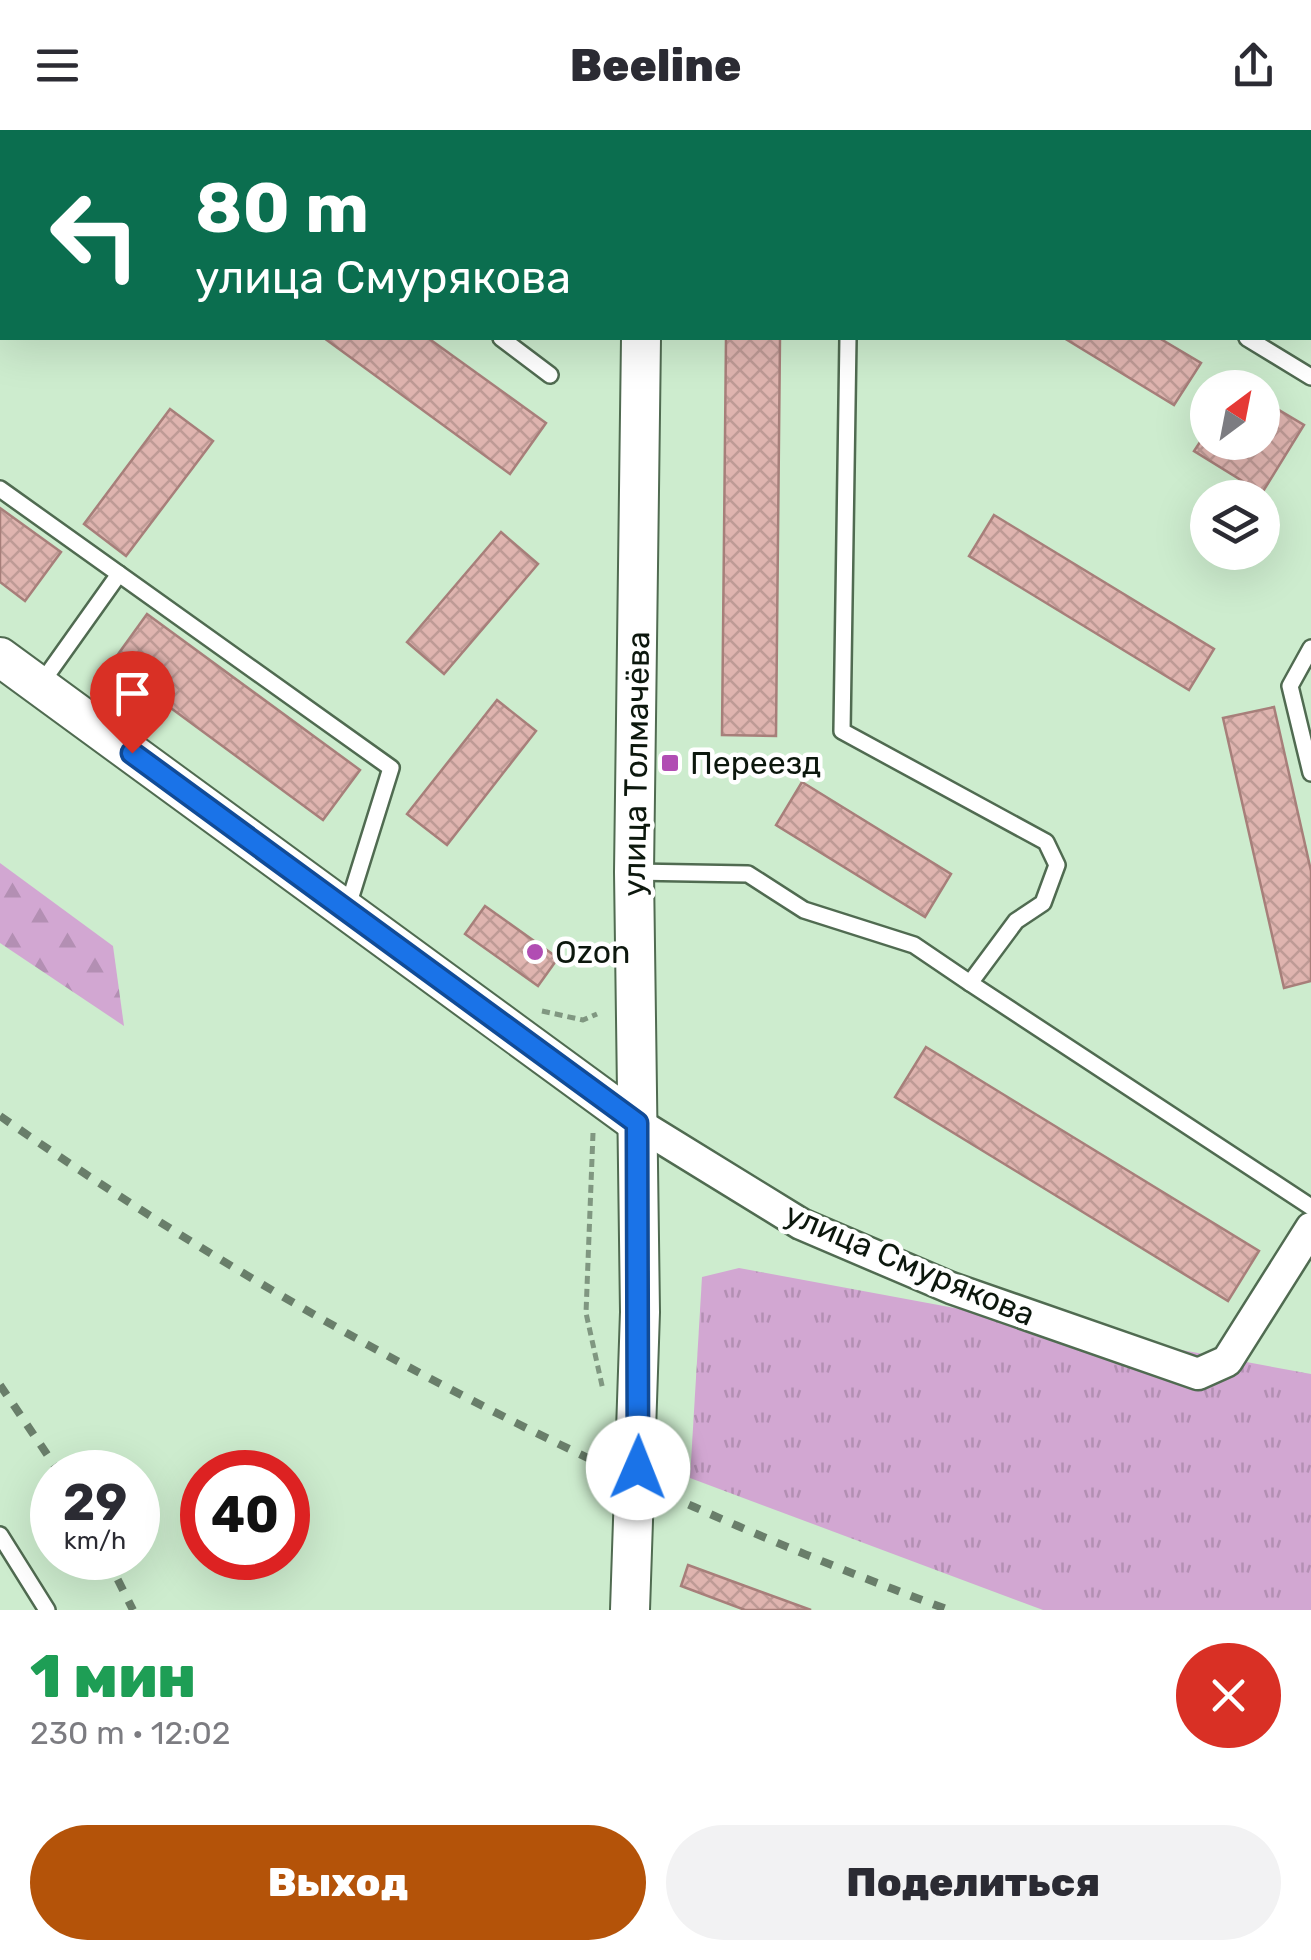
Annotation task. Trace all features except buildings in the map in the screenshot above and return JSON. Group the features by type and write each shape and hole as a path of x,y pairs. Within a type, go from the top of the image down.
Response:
{"street":[{"name":"улица Толмачёва","path":"630,1610 638,1468 634,872 641,340"},
{"name":"улица Смурякова","path":"0,657 637,1123 801,1224 951,1288 1198,1374 1226,1361 1311,1228"}],"lane":[{"path":"503,340 550,375"},
{"path":"848,340 842,731 1046,842 1057,865 1042,903 1016,922 970,983"},
{"path":"1250,340 1311,377"},
{"path":"0,489 391,768 347,910"},
{"path":"39,686 119,574"},
{"path":"1311,648 1290,686 1311,772"},
{"path":"634,872 748,874 804,910 914,946 1311,1207"},
{"path":"0,1535 47,1610"}],"path":[{"path":"594,1114 586,1313 607,1405"}],"green space":[{"path":"0,863 113,946 124,1026 0,943"},
{"path":"739,1268 1311,1374 1311,1610 1043,1610 690,1478 702,1277"}],"railway":[{"path":"0,1116 225,1262 458,1393 700,1510 949,1610"},
{"path":"0,1385 44,1450"},
{"path":"118,1580 133,1610"}],"place":[{"name":"Переезд","path":"670,763"},
{"name":"Ozon","path":"535,952"}],"route":[{"path":"132,753 594,1096 637,1123 638,1468"}]}
